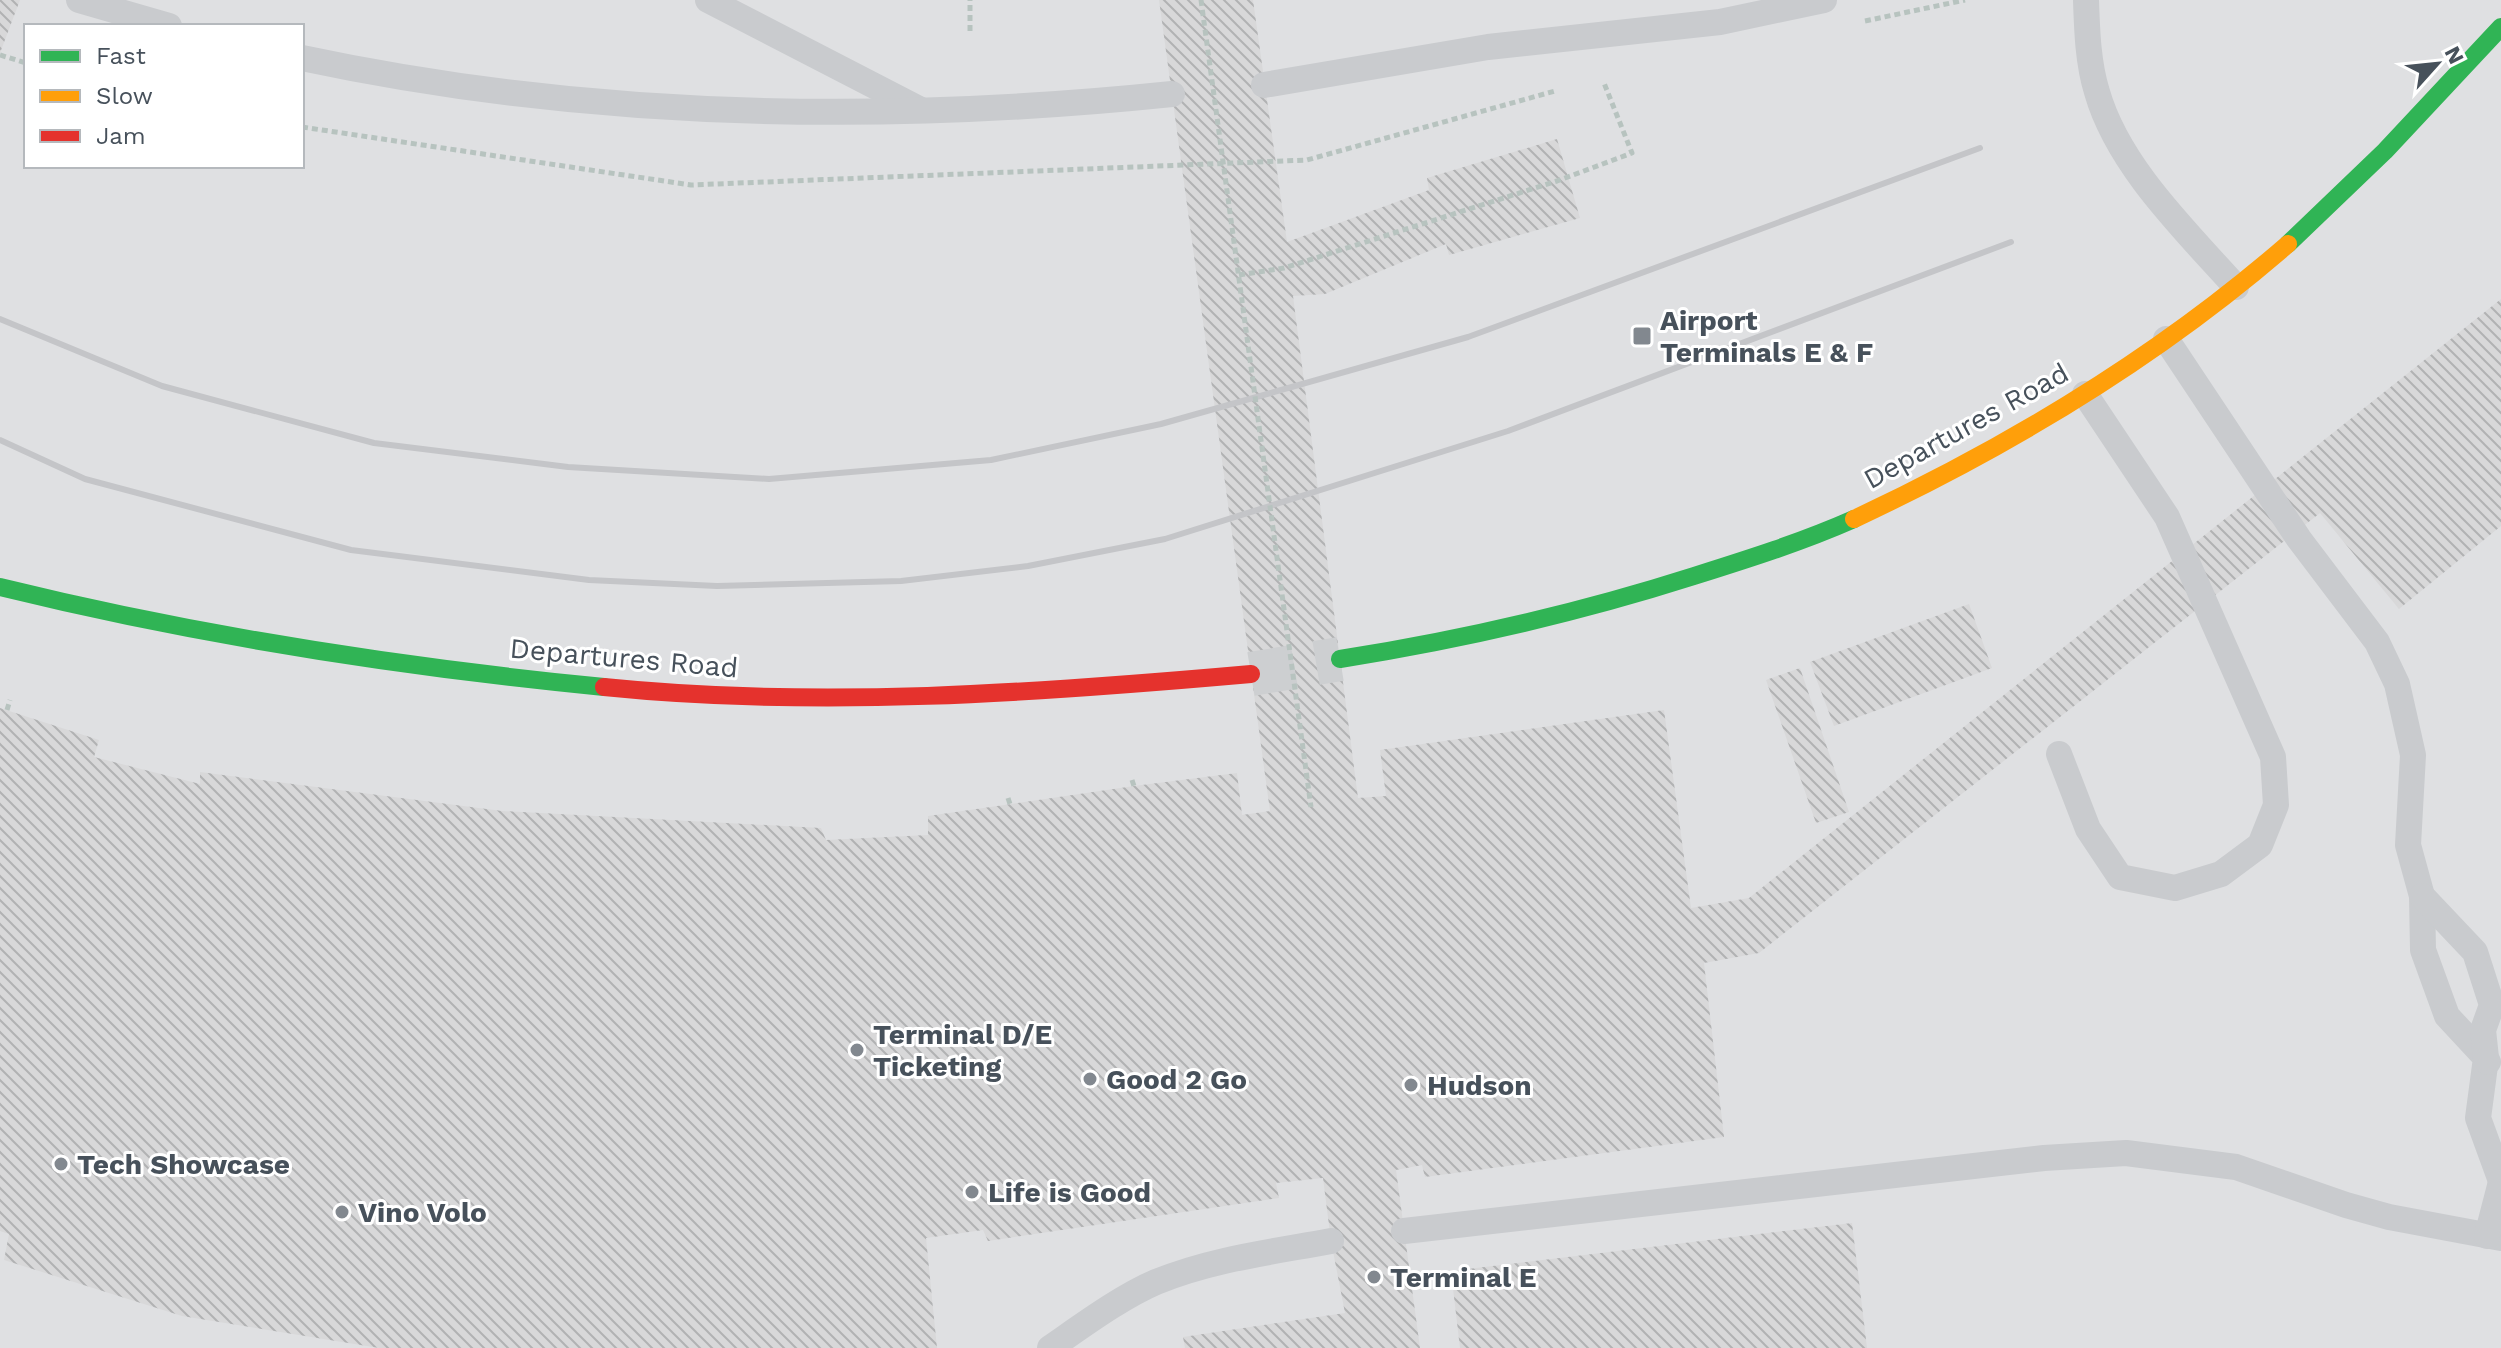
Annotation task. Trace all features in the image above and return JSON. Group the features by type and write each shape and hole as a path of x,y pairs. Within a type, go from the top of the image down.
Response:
{"street":[{"name":"Departures Road","path":"1340,659 1413,648 1670,584 1850,521 2013,438 2166,339 2236,287 2310,225 2373,166 2501,27"},
{"name":"Departures Road","path":"0,587 150,623 371,661 633,689 748,697 992,694 1251,674"}],"lane":[{"path":"79,0 162,24"},
{"path":"708,0 924,112"},
{"path":"1264,85 1488,47 1720,22 1824,0"},
{"path":"2086,0 2088,42 2097,92 2119,143 2172,215 2236,287"},
{"path":"304,58 370,73 456,86 648,106 740,112 924,112 1058,105 1172,94"},
{"path":"2166,339 2299,539 2377,642 2397,684 2413,755 2408,845 2422,896 2423,950 2447,1016 2493,1068"},
{"path":"2059,754 2088,829 2120,877 2175,888 2221,874 2260,845 2276,805 2273,757 2167,517 2085,394"},
{"path":"1404,1231 2044,1158 2126,1153 2236,1167 2389,1217 2494,1237 2501,1181 2478,1118 2493,1068 2483,1030 2492,1005 2475,952 2422,896"},
{"path":"1050,1348 1088,1321 1154,1283 1219,1261 1331,1241"}],"path":[{"path":"970,0 970,31"},
{"path":"1201,0 1311,807"},
{"path":"1239,275 1284,268 1557,181 1632,153 1602,78 1591,36"},
{"path":"0,55 24,62"},
{"path":"7,710 10,700"}],"shaded area":[{"path":"0,0 2501,0 2501,1348 0,1348"}],"building":[{"path":"0,0 20,0 0,53"},
{"name":"Terminal D/E Ticketing","path":"1159,0 1253,0 1287,242 1429,190 1427,178 1557,139 1580,218 1449,255 1446,244 1325,294 1293,296 1358,798 1386,796 1380,750 1664,710 1691,908 1749,898 2501,299 2501,526 2399,609 2320,513 1759,953 1704,963 1724,1137 1425,1177 1422,1165 1396,1170 1420,1348 1185,1348 1183,1337 1345,1313 1323,1178 1276,1183 1279,1198 988,1241 983,1230 926,1238 937,1348 379,1348 182,1316 4,1260 9,1234 0,1231 0,708 99,740 94,757 200,784 200,772 502,811 821,828 826,840 928,835 928,816 1237,773 1242,815 1270,811"},
{"path":"1969,604 1992,668 1834,726 1810,662"},
{"path":"1800,668 1849,812 1816,823 1766,680"},
{"path":"1852,1223 1867,1348 1460,1348 1451,1271"}],"tunnel":[{"path":"1251,674 1340,659"}],"railway":[{"path":"0,319 162,386 374,443 568,467 769,479 991,460 1161,424 1468,337 1980,148"},
{"path":"0,440 85,479 351,550 589,580 717,586 901,581 1028,566 1165,539 1508,431 2011,242"}],"traffic: fast":[{"path":"2288,244 2385,151 2501,27"},
{"path":"1340,659 1563,614 1755,557 1854,519"},
{"path":"0,587 75,605 300,648 452,670 604,687"}],"traffic: slow":[{"path":"1854,519 1969,461 2081,396 2187,324 2288,244"}],"traffic: jam":[{"path":"604,687 685,694 847,698 1008,692 1251,674"}],"place":[{"name":"Airport Terminals E & F","path":"1642,336"},
{"name":"Terminal D/E Ticketing","path":"857,1050"},
{"name":"Good 2 Go","path":"1090,1079"},
{"name":"Hudson","path":"1411,1085"},
{"name":"Tech Showcase","path":"61,1164"},
{"name":"Life is Good","path":"972,1192"},
{"name":"Vino Volo","path":"342,1212"},
{"name":"Terminal E","path":"1374,1277"}]}
